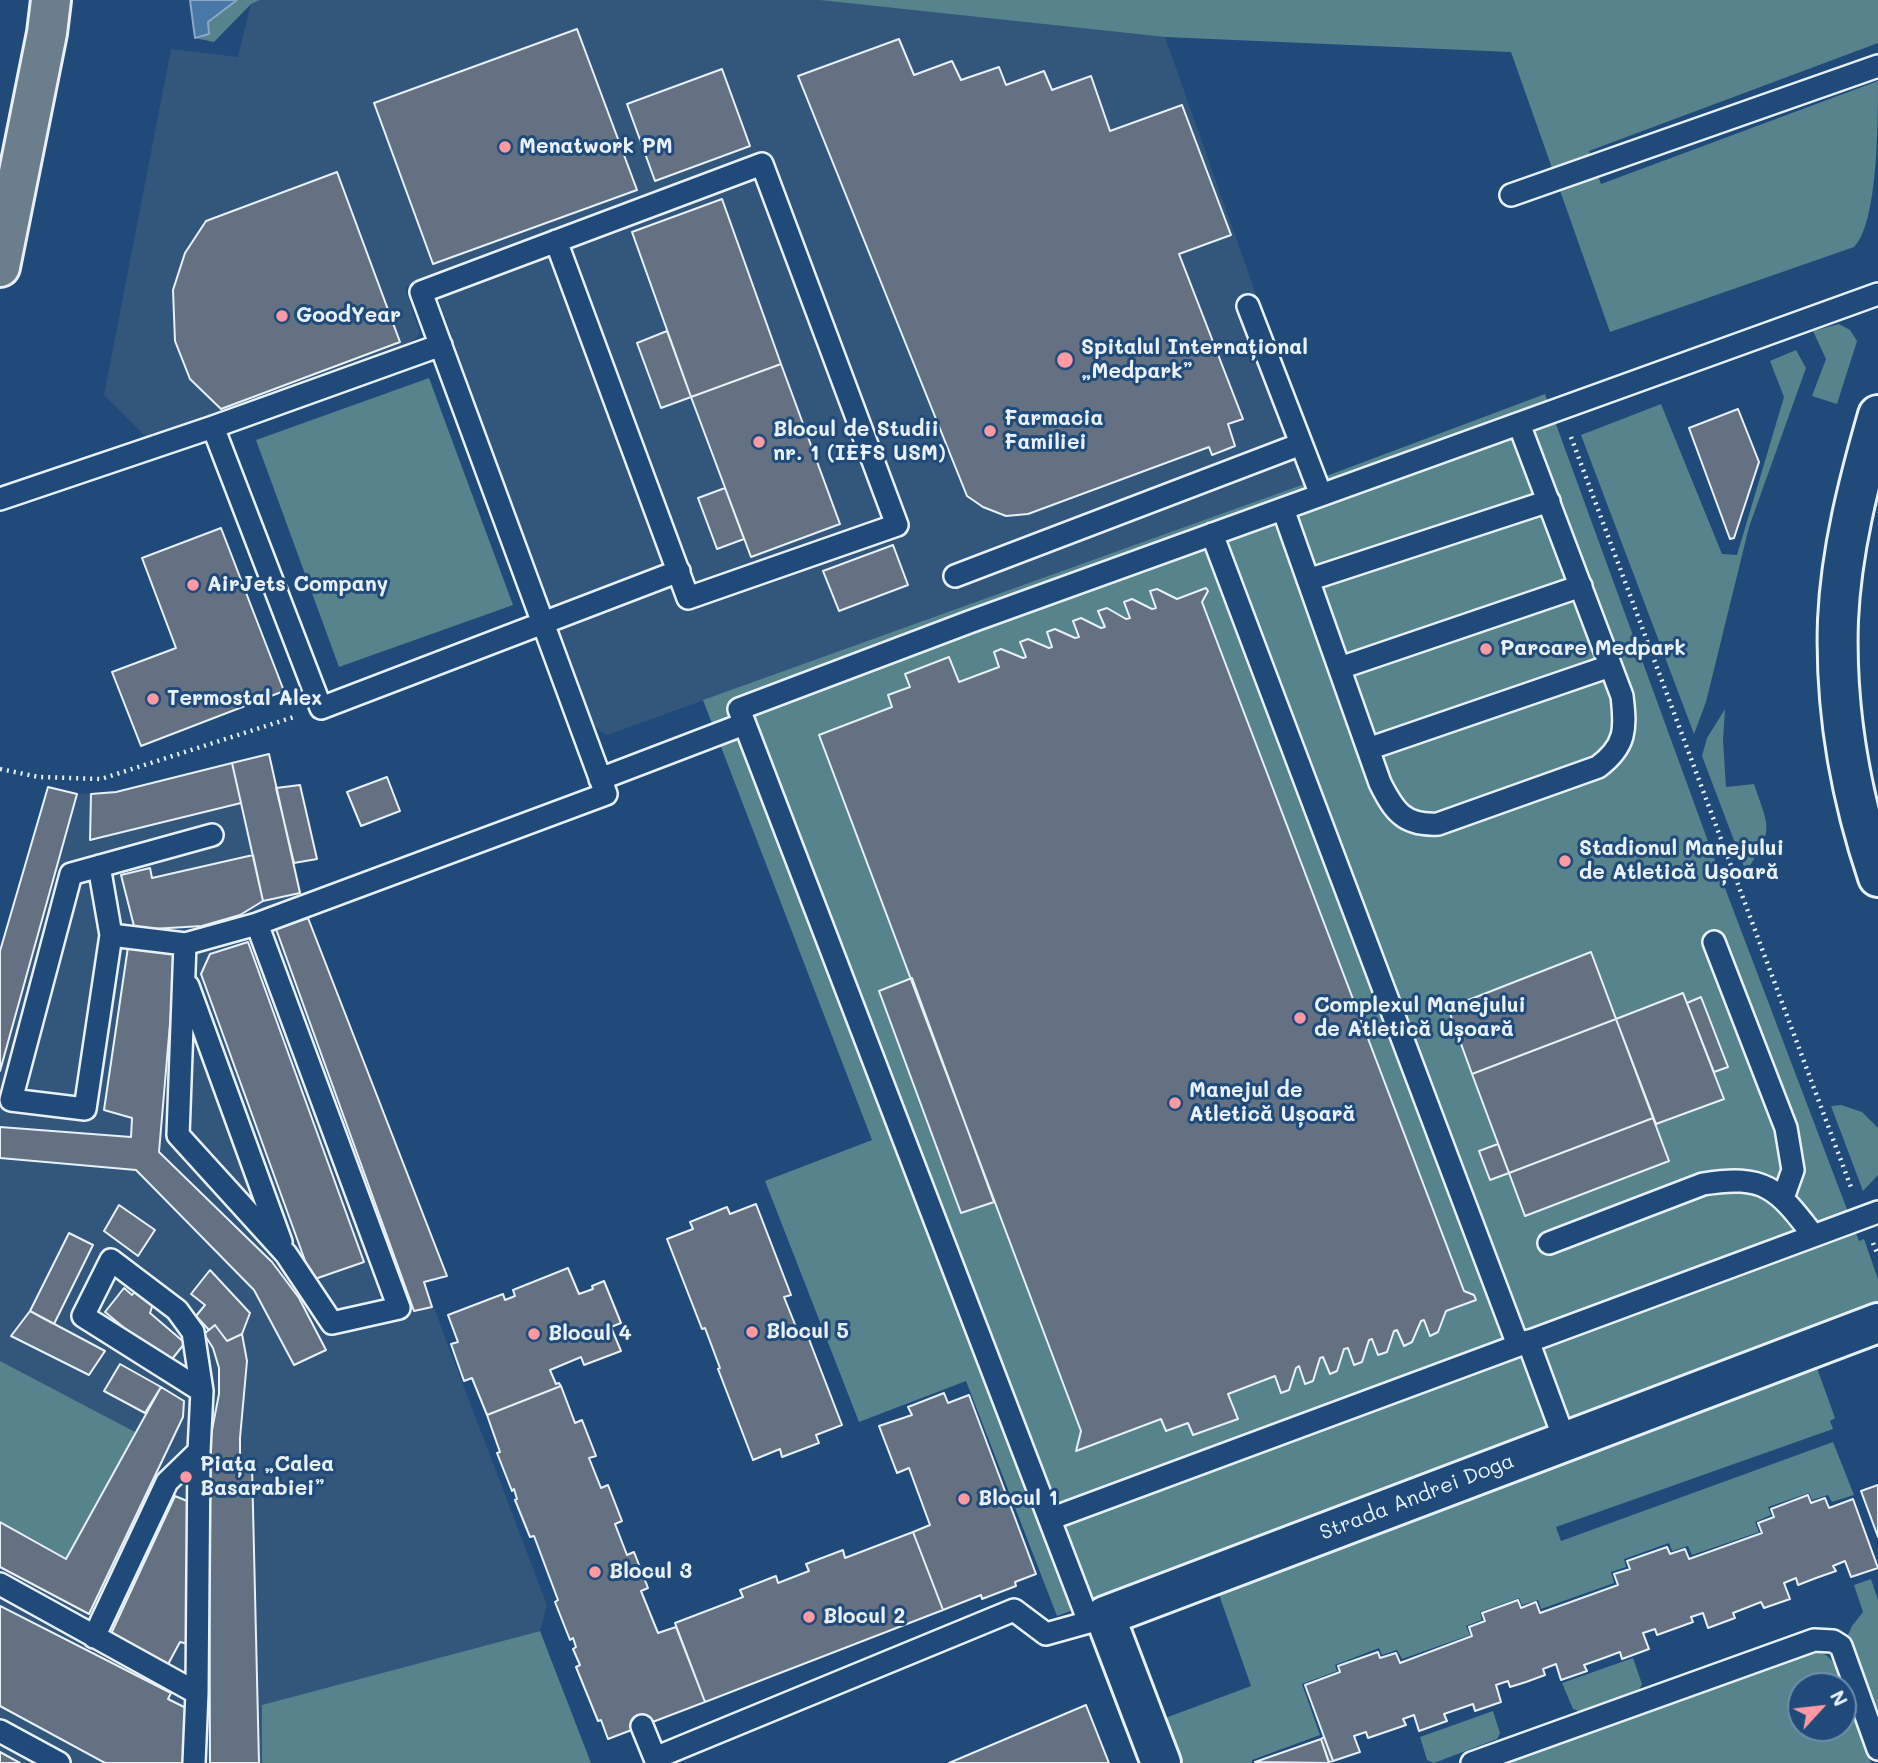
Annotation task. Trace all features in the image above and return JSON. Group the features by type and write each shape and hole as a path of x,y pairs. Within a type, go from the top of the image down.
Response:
{"main road":[{"path":"0,267 47,33 51,0"}],"street":[{"path":"1878,415 1845,555 1838,617 1838,678 1847,758 1869,851 1878,877"},
{"name":"Strada Andrei Doga","path":"1097,1619 1878,1323"},
{"path":"1097,1619 1161,1763"}],"lane":[{"path":"1511,195 1878,66"},
{"path":"111,935 184,944 257,923 606,794 421,292 556,241 762,164 897,525 688,598 556,241"},
{"path":"642,1726 655,1758 1014,1610 1046,1634 1097,1619 1050,1519 739,709 972,621 1878,294"},
{"path":"1248,306 1321,495"},
{"path":"0,499 213,427 441,345"},
{"path":"1283,509 1380,783 1391,805 1405,818 1422,825 1438,824 1598,767 1615,755 1623,737 1625,717 1622,696 1519,424"},
{"path":"213,427 321,708 679,571"},
{"path":"955,576 1301,444"},
{"path":"1308,580 1549,501"},
{"path":"1212,534 1523,1343 1565,1441"},
{"path":"1339,668 1581,586"},
{"path":"1368,749 1610,666"},
{"path":"600,779 744,724"},
{"path":"99,866 111,935 85,1109 10,1100 71,874 99,866 212,835"},
{"path":"184,944 178,1135 286,1254 332,1323 399,1308 257,923"},
{"path":"1714,942 1786,1128 1793,1170 1783,1198"},
{"path":"184,974 286,1254"},
{"path":"1549,1243 1703,1185 1724,1181 1747,1181 1766,1185 1783,1198 1813,1236"},
{"path":"1050,1519 1878,1212"},
{"path":"194,1763 202,1391 193,1332 177,1310 111,1260 83,1316 202,1391"},
{"path":"94,1636 167,1482 199,1451"},
{"path":"0,1584 197,1693"},
{"path":"1472,1763 1814,1640 1833,1641 1841,1646 1878,1749"},
{"path":"0,1731 59,1763"}],"path":[{"path":"0,769 39,777 101,779 321,708"}],"shaded area":[{"path":"190,0 237,0 208,22 209,34 195,38"},
{"path":"260,0 819,0 1165,37 1321,478 607,735 595,727 431,278 405,287 420,334 406,348 146,437 104,395 171,49 238,57 251,4"},
{"path":"269,754 308,918 447,1276 424,1282 547,1605 540,1631 263,1705 262,1763 0,1763 0,951 48,787 77,794 116,792"}],"green space":[{"path":"190,0 260,0 251,4 214,42 195,38"},
{"path":"819,0 1878,0 1878,43 1589,151 1601,184 1878,81 1875,170 1868,217 1862,235 1854,247 1610,332 1511,52 1165,37"},
{"path":"1839,324 1850,330 1857,341 1837,404 1812,396 1826,359 1813,331"},
{"path":"1796,350 1806,368 1749,527 1706,702 1694,734 1581,435 1661,404 1722,554 1737,555 1784,397 1770,361"},
{"path":"429,378 513,605 339,667 256,440"},
{"name":"Complexul Manejului de Atletică Ușoară","path":"1545,394 1728,896 1859,1241 1864,1239 1878,1279 1878,1304 1057,1616 966,1381 859,1422 765,1181 872,1140 703,700 1321,478"},
{"path":"1725,709 1723,740 1726,787 1754,784 1766,821 1765,838 1746,872 1702,756 1707,738"},
{"path":"1841,1105 1862,1112 1878,1128 1878,1175 1863,1191 1831,1106"},
{"path":"0,1361 135,1432 66,1559 0,1522"},
{"path":"1808,1365 1817,1368 1835,1418 1830,1421 1833,1429 1556,1527 1561,1541 1833,1442 1854,1495 1832,1502 1828,1495 1812,1500 1809,1493 1768,1507 1771,1515 1755,1522 1759,1532 1692,1555 1688,1546 1672,1551 1669,1543 1624,1559 1626,1567 1611,1572 1614,1583 1541,1609 1538,1600 1522,1605 1519,1598 1480,1612 1482,1620 1466,1626 1470,1635 1402,1659 1397,1650 1382,1655 1379,1648 1335,1665 1337,1671 1302,1684 1320,1735 1252,1760 1252,1763 1176,1763 1160,1720 1251,1686 1216,1586"},
{"path":"1871,1579 1878,1600 1878,1721 1848,1635 1863,1612 1854,1585"},
{"path":"540,1631 591,1763 262,1763 262,1705"},
{"path":"1814,1651 1830,1658 1838,1672 1787,1672 1787,1742 1857,1742 1857,1724 1871,1763 1507,1763"},
{"path":"1633,1658 1642,1684 1639,1690 1579,1711 1573,1709 1562,1683"},
{"path":"1493,1711 1500,1733 1497,1739 1434,1763 1427,1760 1420,1737"}],"building":[{"name":"Menatwork PM","path":"577,29 637,190 433,264 374,103"},
{"path":"899,39 914,75 952,61 961,80 999,67 1006,85 1044,71 1052,90 1091,76 1110,131 1182,105 1231,235 1179,254 1243,419 1228,424 1235,446 1212,455 1209,447 1028,514 1006,516 983,507 967,496 798,76"},
{"path":"722,69 750,146 655,181 627,104"},
{"name":"GoodYear","path":"337,172 400,342 221,409 190,379 175,341 173,290 185,253 206,221"},
{"path":"722,199 781,364 691,397 632,232"},
{"path":"667,331 691,397 661,408 637,343"},
{"name":"Blocul de Studii nr. 1 (IEFS USM)","path":"781,364 840,524 751,557 691,397"},
{"path":"1738,409 1759,462 1734,538 1730,539 1689,428"},
{"path":"725,488 744,539 717,549 698,498"},
{"path":"221,528 284,691 141,746 112,672 176,648 142,558"},
{"path":"893,545 908,585 839,611 823,571"},
{"name":"Manejul de Atletică Ușoară","path":"1206,588 1208,591 1202,602 1464,1291 1474,1295 1476,1300 1446,1311 1438,1332 1430,1336 1424,1320 1421,1321 1412,1342 1404,1346 1397,1330 1394,1331 1387,1352 1378,1355 1372,1339 1369,1340 1362,1362 1354,1365 1348,1348 1344,1349 1337,1371 1330,1374 1323,1357 1320,1358 1313,1381 1305,1384 1299,1366 1289,1390 1281,1393 1275,1376 1228,1394 1238,1419 1193,1435 1188,1423 1166,1431 1161,1419 1076,1451 1081,1431 819,735 892,707 888,695 910,687 905,674 949,657 959,682 999,667 994,652 1001,649 1023,658 1026,657 1020,642 1028,639 1049,648 1052,647 1047,632 1055,629 1075,638 1079,637 1073,621 1081,618 1101,628 1105,627 1098,611 1107,608 1126,619 1130,618 1124,602 1132,599 1152,609 1156,608 1150,591 1157,589 1177,599"},
{"path":"269,754 300,893 263,901 232,763"},
{"path":"232,763 241,803 90,840 91,794 116,792"},
{"path":"387,777 400,811 361,826 347,792"},
{"path":"300,785 317,859 294,863 276,788"},
{"path":"48,787 77,794 0,1071 0,951"},
{"path":"253,855 263,901 240,915 202,926 135,930 121,875 150,868 152,878"},
{"path":"308,918 447,1276 424,1282 432,1307 414,1311 276,929"},
{"path":"248,942 364,1262 312,1280 201,974 210,954"},
{"path":"128,947 176,954 159,1152 272,1262 299,1298 326,1350 294,1365 254,1290 136,1170 0,1158 0,1127 131,1137 132,1118 104,1110"},
{"path":"1591,952 1616,1019 1472,1074 1448,1008"},
{"path":"912,978 994,1202 961,1213 879,991"},
{"path":"1683,993 1724,1099 1656,1124 1616,1019"},
{"path":"1701,997 1728,1067 1714,1072 1687,1003"},
{"path":"1616,1019 1653,1118 1509,1173 1472,1074"},
{"path":"1653,1118 1669,1161 1525,1216 1509,1173"},
{"path":"1498,1144 1509,1173 1490,1180 1479,1151"},
{"name":"Blocul 5","path":"756,1204 791,1295 784,1297 800,1337 807,1334 842,1425 816,1435 819,1443 782,1457 780,1449 753,1460 705,1328 702,1329 667,1239 693,1229 690,1222 727,1207 730,1214"},
{"path":"119,1205 155,1230 138,1256 104,1231"},
{"path":"69,1233 93,1245 54,1324 30,1311"},
{"name":"Blocul 4","path":"568,1268 579,1294 604,1281 621,1323 611,1327 621,1351 584,1365 581,1357 550,1370 556,1384 561,1386 487,1415 472,1378 464,1381 451,1344 458,1342 448,1315 503,1294 505,1300 515,1296 513,1290"},
{"path":"210,1270 250,1313 242,1334 227,1341 215,1325 209,1330 196,1316 205,1305 191,1294"},
{"path":"124,1288 132,1295 136,1290 153,1304 150,1313 185,1343 168,1364 105,1312"},
{"path":"30,1311 105,1351 89,1375 11,1336"},
{"path":"215,1325 227,1341 242,1334 247,1361 240,1466 209,1465 211,1435 219,1394 219,1368 213,1348 204,1334"},
{"path":"120,1364 161,1387 145,1413 104,1391"},
{"name":"Blocul 3","path":"561,1386 575,1423 582,1420 596,1456 589,1458 601,1488 608,1485 622,1521 615,1524 627,1555 634,1552 648,1588 641,1591 658,1633 676,1627 705,1702 608,1739 576,1667 580,1665 573,1649 576,1647 573,1638 570,1640 534,1536 530,1537 515,1500 514,1489 512,1491 497,1453 500,1452 487,1415"},
{"path":"161,1387 184,1401 183,1417 89,1614 0,1567 0,1522 66,1559"},
{"name":"Blocul 1","path":"944,1393 948,1403 969,1395 1036,1574 1015,1582 1016,1586 982,1599 981,1595 943,1610 913,1532 930,1525 909,1468 897,1473 879,1426 912,1415 908,1407"},
{"path":"209,1465 252,1466 259,1763 210,1763"},
{"path":"1878,1485 1878,1537 1861,1491"},
{"path":"1808,1495 1811,1503 1825,1498 1829,1508 1853,1499 1878,1568 1851,1577 1845,1561 1833,1566 1836,1571 1798,1585 1796,1578 1784,1583 1790,1599 1764,1608 1761,1602 1733,1613 1735,1618 1708,1628 1703,1613 1691,1617 1693,1622 1657,1635 1655,1629 1643,1633 1649,1649 1622,1659 1620,1652 1584,1665 1587,1671 1561,1680 1556,1664 1543,1669 1545,1675 1526,1682 1510,1687 1508,1681 1496,1685 1501,1702 1475,1711 1473,1704 1444,1714 1447,1721 1419,1731 1414,1715 1403,1719 1406,1725 1368,1738 1366,1732 1354,1736 1360,1752 1333,1761 1305,1685 1340,1672 1338,1666 1378,1652 1380,1658 1396,1653 1400,1663 1472,1636 1469,1627 1485,1621 1482,1613 1518,1600 1521,1608 1536,1602 1540,1613 1618,1585 1614,1574 1630,1569 1627,1561 1667,1547 1670,1554 1685,1549 1689,1559 1762,1533 1758,1523 1774,1517 1771,1509"},
{"path":"175,1496 192,1503 188,1644 180,1642 166,1668 110,1636"},
{"name":"Blocul 2","path":"913,1532 943,1610 705,1702 675,1623 743,1597 740,1590 776,1576 778,1583 809,1571 806,1564 843,1550 845,1558"},
{"path":"0,1606 171,1693 168,1699 188,1709 185,1763 105,1763 0,1706"},
{"path":"1086,1705 1109,1763 949,1763"},
{"path":"1324,1737 1333,1761 1329,1762 1321,1739"},
{"path":"1321,1739 1329,1763 1255,1762"},
{"path":"0,1752 20,1763 0,1763"}],"place":[{"name":"Menatwork PM","path":"505,147"},
{"name":"GoodYear","path":"282,316"},
{"name":"Spitalul Internațional „Medpark”","path":"1065,360"},
{"name":"Farmacia Familiei","path":"990,431"},
{"name":"Blocul de Studii nr. 1 (IEFS USM)","path":"759,442"},
{"name":"AirJets Company","path":"193,585"},
{"name":"Parcare Medpark","path":"1486,649"},
{"name":"Termostal Alex","path":"153,699"},
{"name":"Stadionul Manejului de Atletică Ușoară","path":"1565,861"},
{"name":"Complexul Manejului de Atletică Ușoară","path":"1300,1018"},
{"name":"Manejul de Atletică Ușoară","path":"1175,1103"},
{"name":"Blocul 5","path":"752,1332"},
{"name":"Blocul 4","path":"534,1334"},
{"name":"Piața „Calea Basarabiei”","path":"186,1477"},
{"name":"Blocul 1","path":"964,1499"},
{"name":"Blocul 3","path":"595,1572"},
{"name":"Blocul 2","path":"809,1617"}]}
